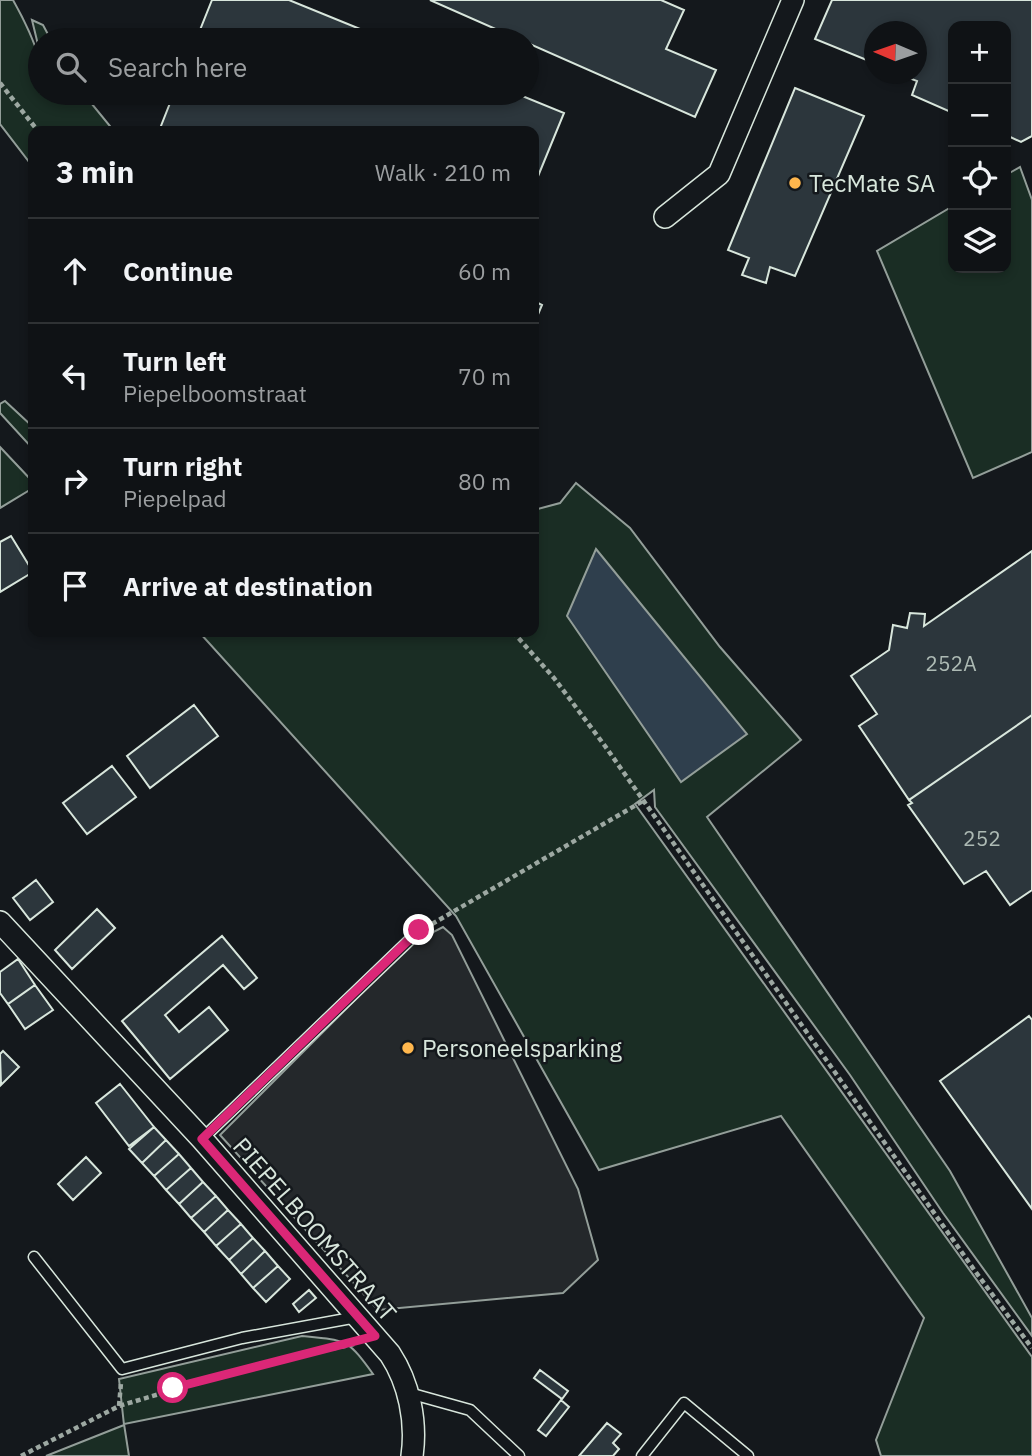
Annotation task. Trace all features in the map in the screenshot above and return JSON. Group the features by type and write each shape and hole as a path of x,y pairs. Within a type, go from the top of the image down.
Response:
{"street":[{"path":"666,217 719,174 793,0"},
{"name":"PIEPELBOOMSTRAAT","path":"0,922 202,1139 375,1336 403,1374 409,1393"},
{"path":"409,1393 412,1456"}],"lane":[{"path":"202,1139 419,930"},
{"path":"34,1257 122,1369 242,1338 358,1317"},
{"path":"409,1393 470,1410 519,1456"},
{"path":"642,1456 684,1403 748,1456"}],"path":[{"path":"0,83 34,126"},
{"path":"517,637 554,678 1032,1348"},
{"path":"419,930 643,801"},
{"path":"21,1456 119,1406 260,1364 352,1345 375,1336"}],"green space":[{"path":"0,0 13,0 28,30 28,105 93,105 110,126 28,126 28,160 0,124"},
{"path":"32,20 45,28 34,28"},
{"path":"1020,167 1032,200 1032,452 973,478 877,251 948,209 948,273 1011,273 1011,172"},
{"path":"5,401 28,422 28,444 0,413 0,404"},
{"path":"0,447 28,477 28,491 0,508"},
{"path":"576,483 630,528 720,647 801,740 707,817 950,1171 1032,1318 1032,1336 943,1213 850,1075 655,807 654,790 635,804 1032,1357 1032,1456 881,1456 876,1440 924,1318 781,1116 599,1170 456,916 204,637 539,637 539,509 560,503"},
{"path":"302,1336 344,1343 357,1353 373,1374 124,1424 129,1456 46,1456 124,1425 119,1379"}],"shaded area":[{"name":"Personeelsparking","path":"443,927 452,935 578,1189 598,1260 563,1293 378,1310 220,1135 412,943"}],"water":[{"path":"596,549 747,734 681,782 567,616"}],"building":[{"path":"212,0 289,0 358,28 201,28"},
{"path":"430,0 661,0 684,10 666,49 716,70 695,117 539,48 539,28 493,28"},
{"path":"832,0 1032,0 1032,136 1021,142 1011,137 1011,21 948,21 948,111 912,95 916,84 927,84 927,21 864,21 864,59 815,39"},
{"name":"TecMate SA","path":"795,88 864,116 795,276 770,267 766,283 742,275 749,258 728,250"},
{"path":"539,103 564,113 539,174 539,126 161,126 169,105 539,105"},
{"path":"11,536 28,564 28,575 0,592 0,542"},
{"path":"1032,551 1032,715 909,800 859,726 877,714 851,676 889,650 893,625 907,628 910,613 925,614 924,626"},
{"path":"194,705 218,736 150,788 127,756"},
{"path":"1032,715 1032,890 1010,905 986,871 964,884 908,805 912,803 909,800"},
{"path":"112,766 136,797 87,834 63,803"},
{"path":"36,880 53,902 30,920 13,898"},
{"path":"97,909 115,928 72,969 55,950"},
{"path":"222,936 257,978 244,989 223,965 165,1015 179,1032 209,1007 228,1030 170,1079 122,1021"},
{"path":"18,959 35,985 8,1004 0,993 0,972"},
{"path":"35,985 53,1010 25,1029 8,1004"},
{"path":"1029,1016 1032,1020 1032,1209 940,1081"},
{"path":"3,1051 19,1067 1,1085 0,1054"},
{"path":"120,1084 154,1127 129,1146 96,1103"},
{"path":"154,1127 166,1140 142,1163 129,1149"},
{"path":"166,1140 179,1154 154,1176 142,1163"},
{"path":"179,1154 191,1168 166,1190 154,1176"},
{"path":"86,1157 101,1173 73,1200 58,1184"},
{"path":"191,1168 203,1182 179,1204 166,1190"},
{"path":"203,1182 216,1196 191,1218 179,1204"},
{"path":"216,1196 228,1210 204,1232 191,1218"},
{"path":"228,1210 241,1224 216,1246 204,1232"},
{"path":"241,1224 253,1238 229,1260 216,1246"},
{"path":"253,1238 265,1251 241,1274 229,1260"},
{"path":"265,1251 278,1266 253,1288 241,1274"},
{"path":"278,1266 290,1279 266,1302 253,1288"},
{"path":"309,1290 316,1298 299,1312 293,1304"},
{"path":"540,1370 568,1391 562,1399 534,1378"},
{"path":"561,1400 569,1407 546,1436 538,1430"},
{"path":"607,1423 621,1434 613,1443 619,1449 613,1456 579,1456"}],"place":[{"name":"TecMate SA","path":"795,183"},
{"name":"Personeelsparking","path":"408,1048"}],"route":[{"path":"173,1388 260,1364 352,1345 375,1336 202,1139 419,930"}]}
